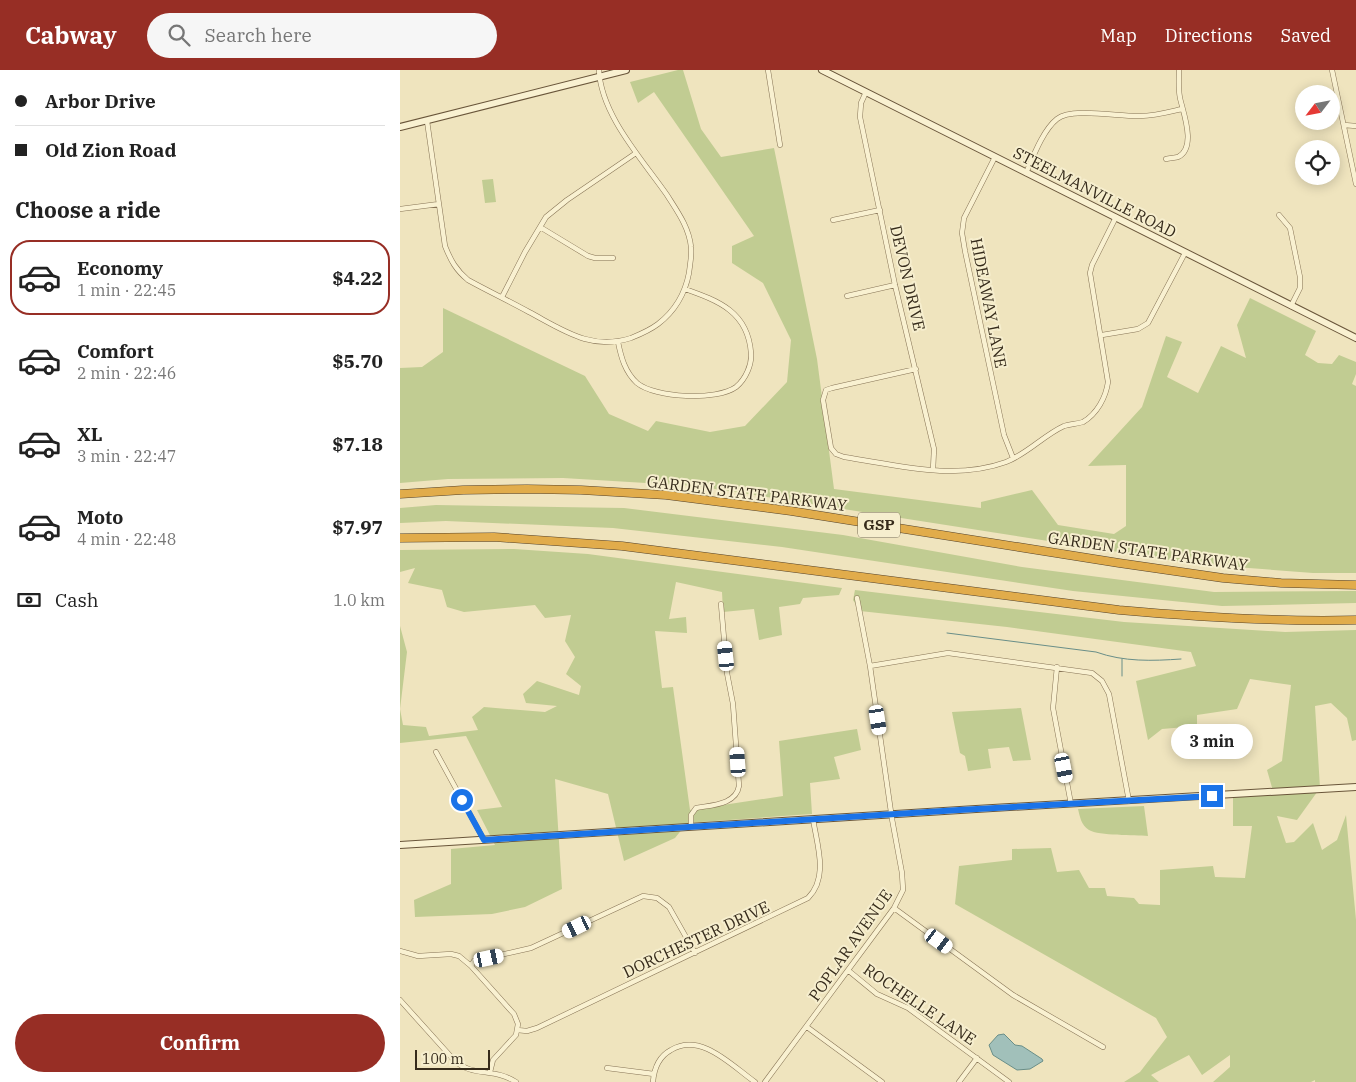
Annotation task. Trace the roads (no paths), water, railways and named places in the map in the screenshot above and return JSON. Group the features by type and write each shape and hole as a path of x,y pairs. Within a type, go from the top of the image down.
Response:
{"highway":[{"name":"GARDEN STATE PARKWAY","path":"400,494 454,490 527,489 666,495 791,511 1223,578 1281,583 1356,585"},
{"path":"400,538 494,537 622,546 1119,610 1276,620 1356,620"}],"street":[{"path":"400,127 599,73 626,70"},
{"path":"768,70 780,145"},
{"name":"STEELMANVILLE ROAD","path":"822,70 1356,338"},
{"path":"1166,159 1180,155 1186,147 1187,130 1179,87 1179,70"},
{"path":"1332,70 1356,184"},
{"path":"427,121 445,246 451,262 458,271 468,280 580,338 595,342 618,342 643,334 662,321 680,300 685,289 691,260 691,246 688,234 677,210 636,152 608,106 603,94 599,73"},
{"name":"DEVON DRIVE","path":"866,92 860,117 895,285 934,449 933,470"},
{"path":"1026,173 1047,131 1062,116 1077,113 1141,116 1182,109"},
{"path":"1344,125 1356,126"},
{"path":"502,298 525,252 546,217 636,152"},
{"name":"HIDEAWAY LANE","path":"995,158 964,218 962,233 1002,430 1013,458"},
{"path":"400,209 439,204"},
{"path":"833,220 880,210"},
{"path":"1279,215 1290,228 1300,277 1300,288 1291,306"},
{"path":"916,369 826,390 823,399 830,445 835,453 844,457 933,470 961,472 1004,462 1064,426 1082,422 1091,416 1107,395 1108,382 1102,336 1090,273 1092,265 1116,218"},
{"path":"540,227 588,256 613,258"},
{"path":"1102,336 1138,329 1148,324 1185,253"},
{"path":"848,296 895,285"},
{"path":"618,342 626,368 638,383 645,388 657,392 700,396 720,393 737,386 744,377 751,358 750,344 744,325 729,308 685,289"},
{"name":"POPLAR AVENUE","path":"765,1082 849,971 894,908 903,890 870,666 857,598"},
{"path":"691,827 690,815 696,808 732,800 738,794 734,704 727,673 720,604"},
{"path":"870,666 948,653 1057,667 1092,673 1098,676 1106,687 1129,801"},
{"path":"1057,667 1053,708 1071,804"},
{"path":"436,752 484,840"},
{"path":"400,846 892,814 1356,787"},
{"name":"DORCHESTER DRIVE","path":"517,1030 527,1031 537,1028 803,901 812,894 820,880 821,869 813,819"},
{"path":"471,966 474,961 518,952 543,943 643,896 657,898 667,905 674,914 695,953"},
{"path":"894,908 1013,996 1103,1047"},
{"path":"400,951 422,956 457,955 471,966 514,1014 518,1024 517,1030 513,1039 493,1060 490,1072"},
{"name":"ROCHELLE LANE","path":"849,971 877,994 908,1008 1009,1082"},
{"path":"400,1000 457,1063 472,1070 501,1074 516,1082"},
{"path":"807,1027 882,1082"},
{"path":"653,1082 659,1061 668,1051 683,1044 695,1044 710,1050 755,1082"},
{"name":"ROCHELLE LANE","path":"959,1082 977,1058"},
{"path":"607,1068 654,1074"}],"water":[{"path":"1004,1034 1015,1045 1022,1046 1043,1061 1030,1069 1017,1070 993,1055 989,1045 998,1035"}],"waterway":[{"path":"947,633 1096,652 1117,658 1181,659"},
{"path":"1122,659 1122,676"}]}
